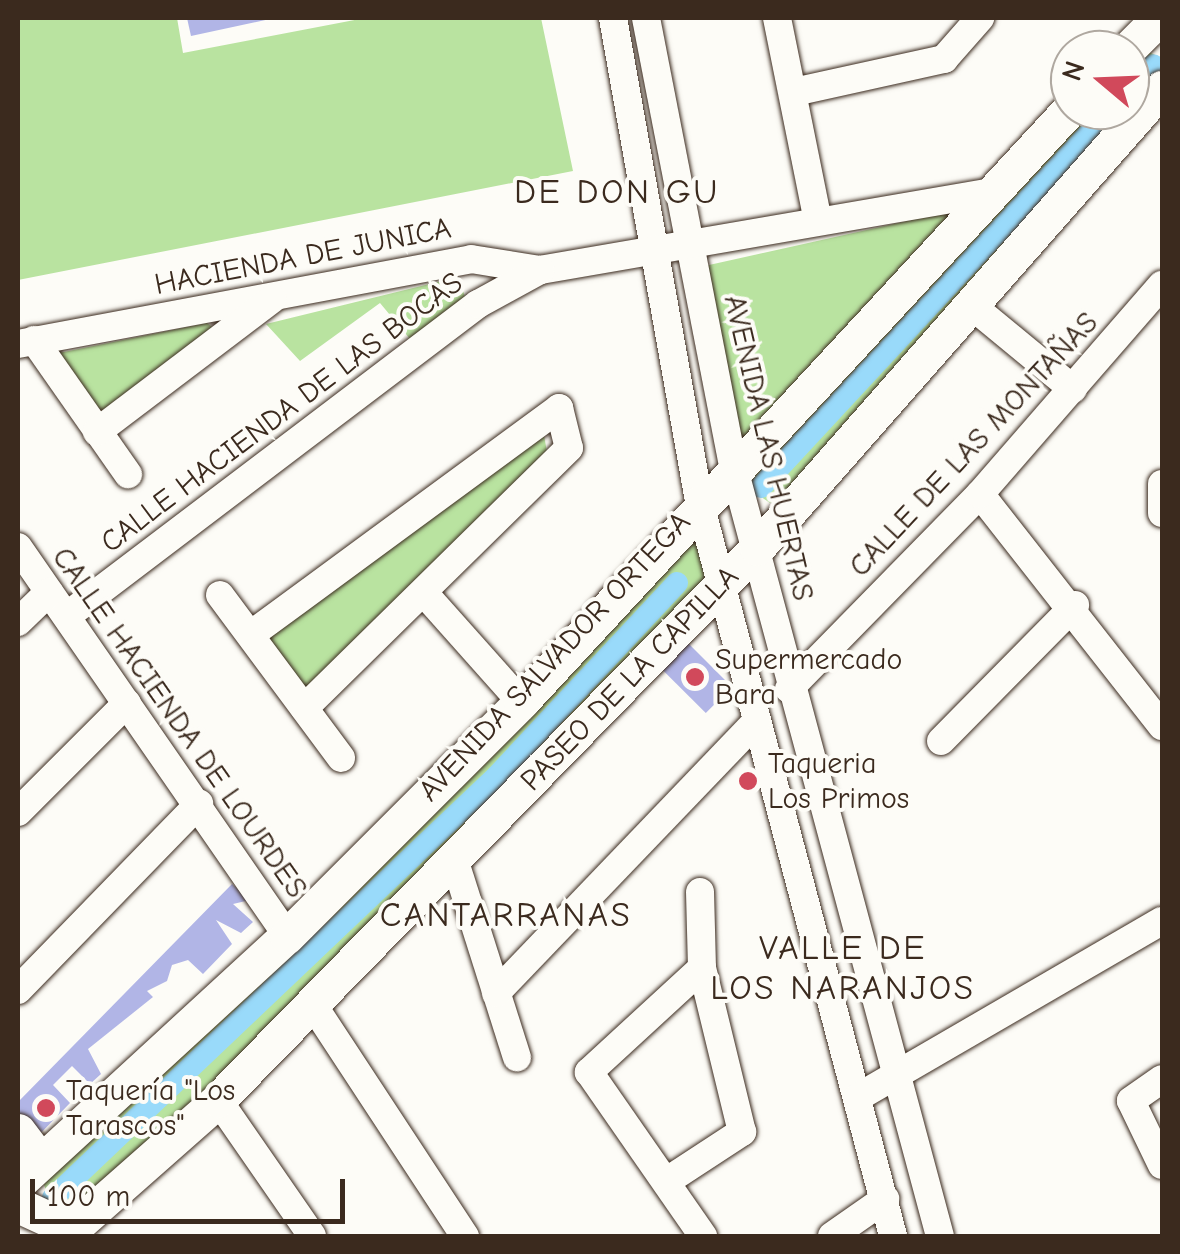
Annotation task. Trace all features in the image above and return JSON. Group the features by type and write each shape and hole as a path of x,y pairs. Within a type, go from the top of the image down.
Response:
{"main road":[{"name":"PASEO DE LA CAPILLA","path":"67,1233 218,1100 455,862 757,548 1162,88"},
{"name":"AVENIDA SALVADOR ORTEGA","path":"29,1172 287,936 521,702 699,500 734,469 1050,129"},
{"path":"18,1131 29,1172"},
{"path":"18,1205 67,1233"}],"street":[{"path":"613,18 660,248 699,500 894,1236"},
{"name":"AVENIDA LAS HUERTAS","path":"646,18 734,469 757,548 789,688 902,1079 940,1236"},
{"path":"777,18 818,221"},
{"path":"794,92 944,60 980,18"},
{"name":"HACIENDA DE JUNICA","path":"26,342 471,258 540,270 988,193"},
{"path":"471,258 478,304"},
{"name":"CALLE HACIENDA DE LAS BOCAS","path":"68,615 478,304 540,270"},
{"name":"CALLE DE LAS MONTAÑAS","path":"789,688 980,494 1162,285"},
{"path":"96,432 278,295"},
{"path":"970,305 1074,390"},
{"path":"26,342 128,474"},
{"path":"252,633 559,408 569,448 304,708"},
{"path":"1162,484 1162,513"},
{"path":"980,494 1075,606 1162,726"},
{"name":"CALLE HACIENDA DE LOURDES","path":"18,548 287,936"},
{"path":"18,622 48,592"},
{"path":"424,593 521,702"},
{"path":"220,595 252,633 341,758"},
{"path":"941,741 1075,606"},
{"path":"18,812 127,702"},
{"path":"496,993 756,722"},
{"path":"18,990 199,804"},
{"path":"455,862 517,1057"},
{"path":"668,1181 742,1132 702,968 700,892"},
{"path":"858,1098 902,1079 1162,922"},
{"path":"702,968 589,1072 703,1236"},
{"path":"313,1005 465,1236"},
{"path":"1162,1078 1132,1101 1162,1165"},
{"path":"218,1100 312,1236"},
{"path":"832,1236 885,1199"}],"green space":[{"path":"177,18 183,53 365,18 541,18 573,171 18,280 18,19"},
{"path":"1150,53 1162,58 1162,74 1150,88"},
{"path":"1068,130 1113,130 789,498 770,503 750,489 751,472"},
{"path":"970,207 738,450 700,267"},
{"path":"458,277 468,305 415,345 380,303 300,361 266,324"},
{"path":"207,323 220,333 98,423 44,356"},
{"path":"544,435 548,458 305,695 264,639"},
{"path":"696,543 709,557 704,580 319,987 80,1213 55,1213 39,1172 677,544"}],"building":[{"path":"187,18 269,18 270,19 191,36"},
{"name":"Supermercado Bara","path":"686,641 732,687 706,713 660,667"},
{"path":"232,884 250,900 233,904 253,922 241,933 216,920 232,944 203,974 188,960 172,965 167,981 147,991 153,997 88,1049 101,1074 90,1084 72,1066 53,1085 70,1103 34,1140 18,1121 18,1102"}],"waterway":[{"path":"1150,68 1153,65"},
{"path":"761,487 1092,130"},
{"path":"53,1198 497,776 677,583"}],"place":[{"name":"Supermercado Bara","path":"695,677"},
{"name":"Taqueria Los Primos","path":"748,781"},
{"name":"Taquería \"Los Tarascos\"","path":"46,1108"}],"district":[{"name":"DE DON GU","path":"617,192"},
{"name":"CANTARRANAS","path":"506,915"},
{"name":"VALLE DE LOS NARANJOS","path":"843,968"}]}
